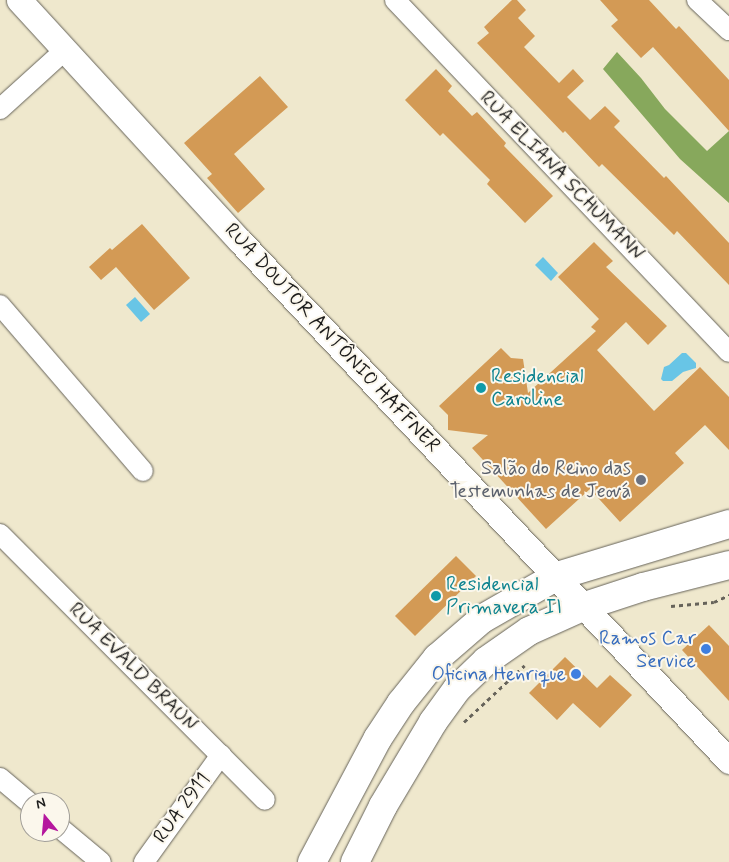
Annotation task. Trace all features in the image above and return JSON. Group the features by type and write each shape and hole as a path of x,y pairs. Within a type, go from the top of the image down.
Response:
{"main road":[{"path":"312,862 378,738 401,703 437,658 482,618 556,576 729,524"},
{"path":"355,862 388,798 433,722 457,689 486,661 529,631 585,606 643,587 729,565"}],"street":[{"name":"RUA DOUTOR ANTÔNIO HAFFNER","path":"19,0 240,241 729,761"},
{"name":"RUA ELIANA SCHUMANN","path":"394,0 729,352"},
{"path":"697,0 729,30"},
{"path":"0,109 65,50"},
{"path":"0,305 143,471"},
{"name":"RUA EVALD BRAUN","path":"0,534 265,800"},
{"name":"RUA 2911","path":"144,862 221,755"},
{"path":"0,778 20,795"},
{"path":"70,836 101,862"}],"path":[{"path":"661,607 714,602 729,595"},
{"path":"460,727 528,662"}],"green space":[{"path":"617,52 641,78 665,109 707,151 729,131 729,203 680,159 603,69"}],"water":[{"path":"543,257 558,273 551,281 535,265"},
{"path":"135,297 150,314 141,322 126,305"},
{"path":"682,353 686,353 696,363 696,368 683,372 672,381 663,381 661,379 664,367"}],"building":[{"path":"512,0 517,0 526,10 518,18 535,36 524,47 559,83 573,69 584,81 567,97 590,120 605,106 620,121 614,127 664,178 666,176 729,243 729,285 677,231 674,235 602,164 599,167 565,131 563,133 477,43 489,33 484,27"},
{"path":"600,0 649,0 676,29 679,26 729,80 729,131 653,47 641,58 611,26 618,20"},
{"path":"436,69 452,86 448,91 472,116 477,112 506,143 504,146 553,196 525,223 487,184 490,180 443,133 440,136 405,100"},
{"path":"260,76 288,107 234,154 265,189 238,213 207,178 212,174 184,143"},
{"path":"142,224 190,278 154,310 116,267 101,280 89,267 110,248 112,250"},
{"path":"594,242 613,261 606,267 667,326 648,345 626,322 597,350 654,411 700,367 729,397 729,450 705,425 675,453 684,463 620,522 590,489 546,529 472,448 488,435 448,430 448,415 439,406 501,348 511,358 523,359 528,393 596,331 591,327 599,319 558,277"},
{"name":"Residencial Primavera II","path":"456,556 476,576 415,636 395,616"},
{"path":"709,625 729,646 729,701 682,650"},
{"path":"565,657 597,688 610,675 632,695 600,728 573,703 557,720 529,693"}],"place":[{"name":"Residencial Caroline","path":"481,388"},
{"name":"Salão do Reino das Testemunhas de Jeová","path":"641,480"},
{"name":"Residencial Primavera II","path":"436,596"},
{"name":"Ramos Car Service","path":"706,649"},
{"name":"Oficina Henrique","path":"576,674"}]}
